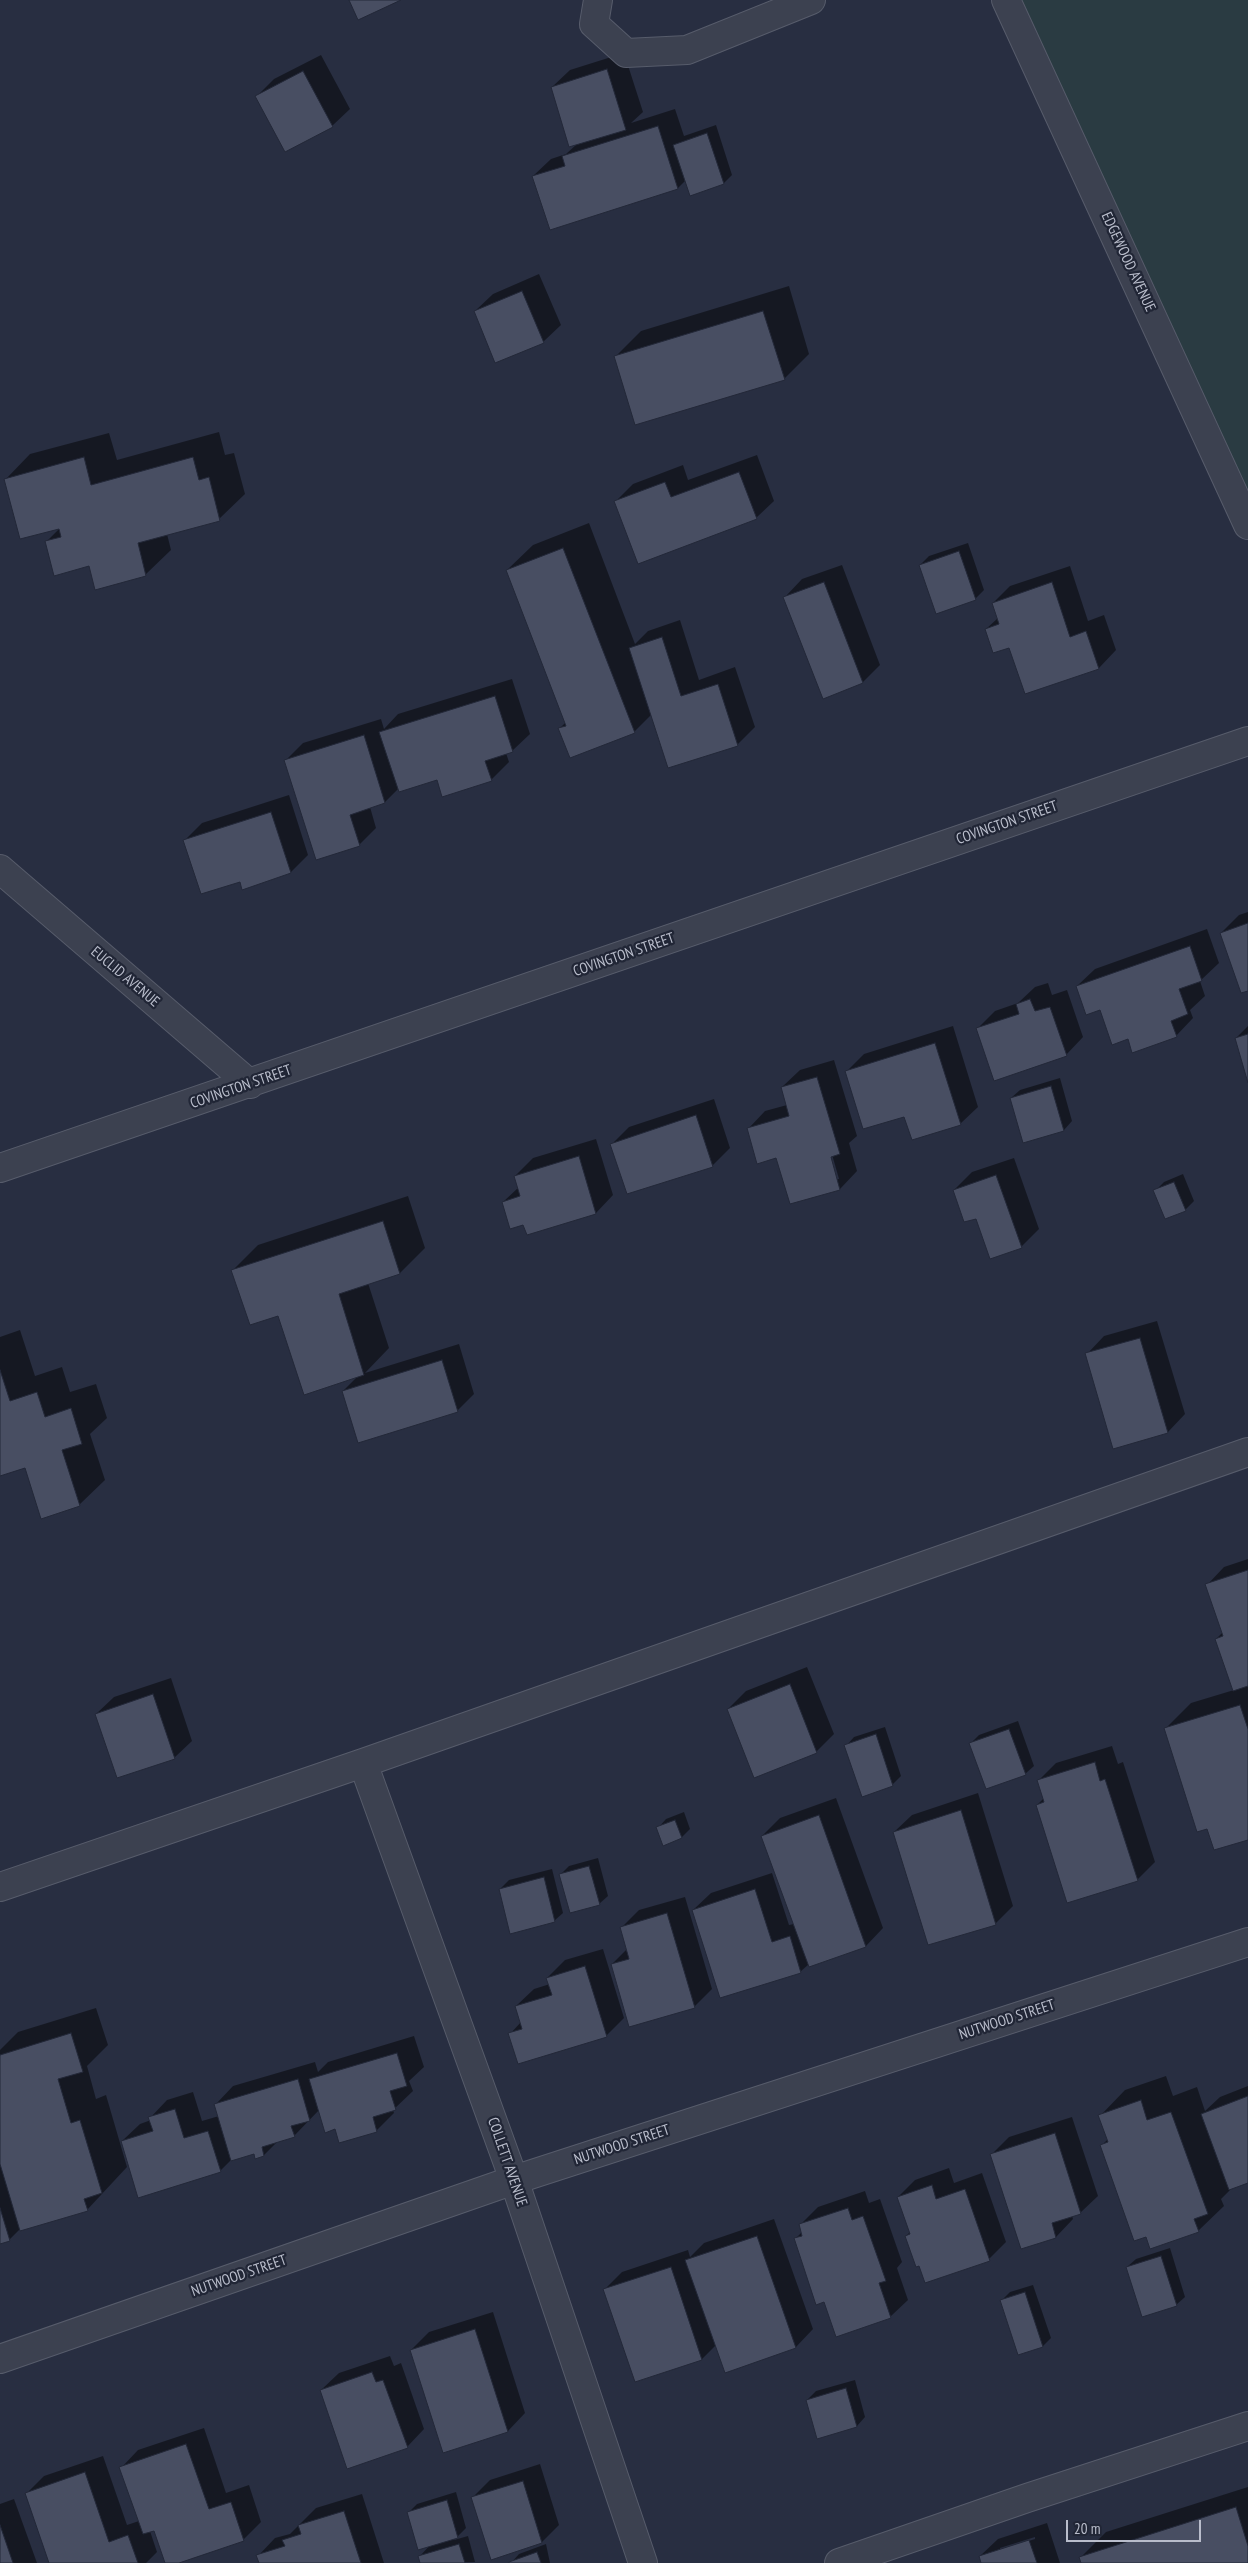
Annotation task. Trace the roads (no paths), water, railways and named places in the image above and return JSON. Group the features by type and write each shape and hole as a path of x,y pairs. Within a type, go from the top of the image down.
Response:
{"street":[{"path":"598,0 594,24 626,53 688,50 811,0"},
{"name":"EDGEWOOD AVENUE","path":"1006,0 1248,525"},
{"name":"COVINGTON STREET","path":"0,1168 1248,741"},
{"name":"EUCLID AVENUE","path":"0,870 250,1084"},
{"path":"0,1887 363,1763 1248,1452"},
{"name":"COLLETT AVENUE","path":"363,1763 514,2180 643,2563"},
{"name":"NUTWOOD STREET","path":"0,2359 514,2180 1248,1942"},
{"path":"839,2563 1027,2498 1248,2426"}]}
